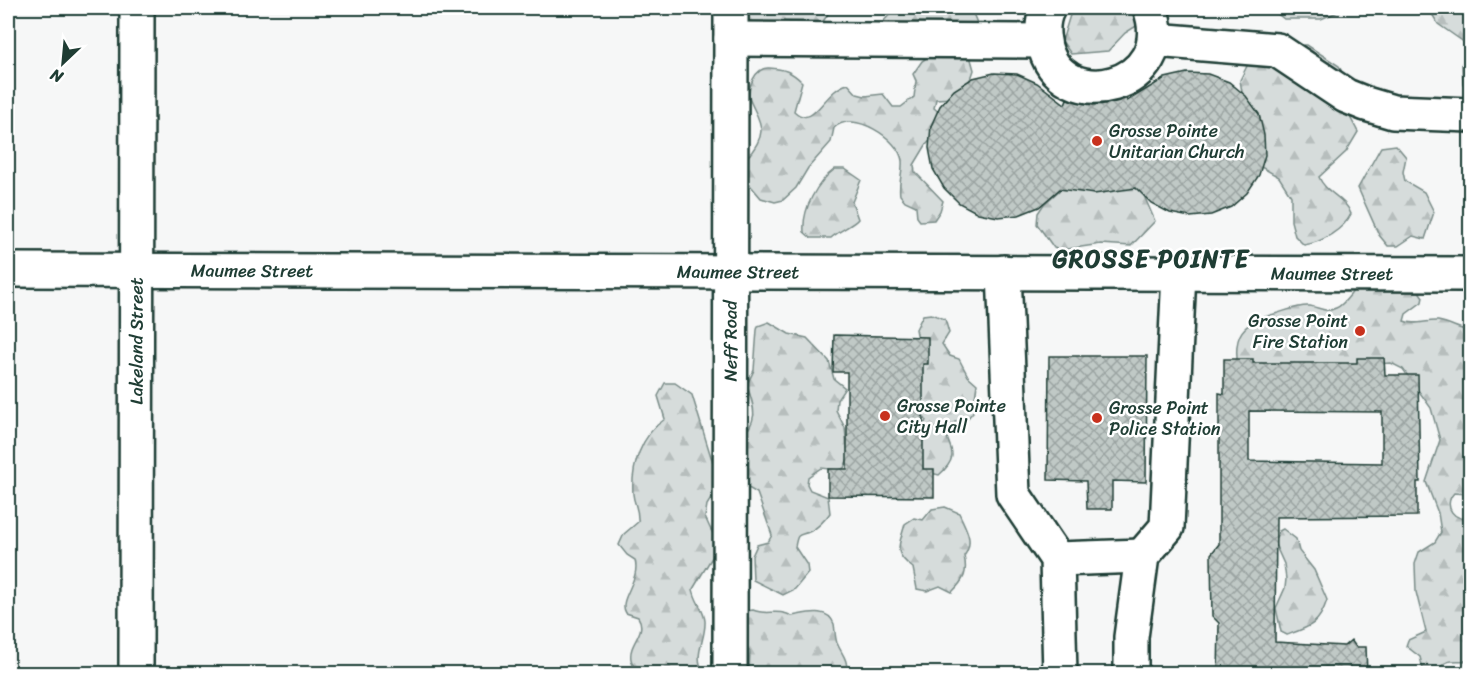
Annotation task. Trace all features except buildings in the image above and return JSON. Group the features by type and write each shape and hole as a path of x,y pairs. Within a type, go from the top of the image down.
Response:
{"street":[{"name":"Lakeland Street","path":"136,8 136,674"},
{"path":"1048,8 1042,32 1046,50 1055,66 1069,79 1086,86 1104,87 1122,82 1137,72 1149,58 1155,40 1155,21 1150,8"},
{"path":"731,23 1044,41"},
{"name":"Neff Road","path":"730,674 731,23"},
{"path":"1155,40 1277,50 1346,96 1366,104 1394,112 1470,115"},
{"name":"Maumee Street","path":"8,270 1470,274"},
{"path":"1004,272 1013,494 1057,559 1060,674"},
{"path":"1131,674 1131,637 1142,556 1167,527 1179,273"},
{"path":"1057,559 1142,556"}],"green space":[{"path":"741,8 832,8 822,23 765,38 735,12"},
{"path":"896,8 966,8 972,11 977,23 967,45 974,70 972,76 961,94 954,98 936,99 934,108 941,114 938,132 926,145 914,165 915,172 943,201 934,220 920,221 917,217 916,206 905,201 900,195 902,161 893,144 874,129 852,122 842,123 834,128 831,142 808,168 796,188 783,200 775,202 761,198 740,173 758,142 761,131 749,95 753,79 760,71 769,68 787,71 798,78 802,82 794,111 801,116 814,113 839,88 848,84 857,94 865,96 883,94 893,107 901,107 914,97 916,81 913,74 922,61 948,44 878,27"},
{"path":"1076,8 1140,8 1138,25 1125,33 1108,51 1071,54 1062,41 1070,15"},
{"path":"1270,8 1347,8 1321,19 1284,19"},
{"path":"1436,8 1470,8 1470,99 1463,83 1462,64 1468,45 1438,24 1432,14"},
{"path":"1295,45 1307,45 1339,66 1341,100 1358,132 1346,152 1319,177 1326,187 1344,203 1351,214 1343,225 1331,234 1304,245 1295,236 1291,221 1291,196 1279,177 1254,163 1240,80 1248,64"},
{"path":"1396,145 1406,157 1403,172 1405,181 1424,192 1434,212 1425,239 1413,236 1398,246 1388,246 1379,235 1358,188 1381,147"},
{"path":"835,169 845,169 861,180 852,202 858,219 831,238 811,238 804,232 808,205 822,181"},
{"path":"1127,185 1142,191 1155,221 1131,246 1101,244 1061,250 1054,248 1037,224 1038,213 1044,204 1061,189"},
{"path":"1415,286 1423,297 1422,302 1406,314 1404,321 1412,323 1438,321 1470,331 1470,490 1468,494 1454,493 1449,503 1452,512 1459,518 1470,517 1470,661 1447,662 1443,664 1438,673 1424,673 1420,657 1406,646 1408,640 1426,632 1416,592 1415,564 1419,552 1435,542 1441,532 1438,513 1426,482 1440,440 1431,408 1403,369 1391,363 1239,372 1237,359 1238,339 1248,326 1256,321 1302,306 1326,310 1339,307 1356,288"},
{"path":"931,314 945,319 949,333 942,344 950,356 959,359 968,376 977,384 973,412 967,419 955,422 949,429 947,435 952,458 939,475 923,471 921,432 926,420 919,409 919,345 916,329 923,315"},
{"path":"769,322 789,334 807,338 829,361 834,379 845,388 837,400 836,410 845,428 848,458 844,468 839,470 821,468 808,477 807,484 810,490 828,497 830,513 816,528 798,536 795,547 807,565 808,573 795,589 783,595 753,580 752,556 757,545 768,542 772,535 757,493 745,486 740,441 750,426 754,414 747,385 754,370 757,330 758,326"},
{"path":"665,383 675,383 692,395 716,473 715,492 707,505 705,517 717,549 693,589 705,621 699,654 704,673 637,673 631,661 632,648 641,628 638,617 626,613 624,602 636,567 635,560 627,555 619,545 624,534 638,522 633,494 636,462 644,442 665,419 658,396"},
{"path":"945,507 959,513 967,530 969,545 964,556 966,567 964,576 952,592 940,586 927,591 917,589 913,568 902,558 899,549 905,524 914,518 923,520 932,509"},
{"path":"1283,529 1296,539 1299,551 1314,570 1327,600 1321,615 1313,624 1287,635 1281,632 1276,608 1285,588 1286,579 1284,564 1274,542 1279,531"},
{"path":"746,611 792,616 816,612 827,615 834,624 837,643 846,660 847,674 749,673 750,652 742,642"}],"place":[{"name":"Grosse Pointe Unitarian Church","path":"1097,141"},
{"name":"Grosse Point Fire Station","path":"1360,331"},
{"name":"Grosse Pointe City Hall","path":"885,416"},
{"name":"Grosse Point Police Station","path":"1097,418"}],"district":[{"name":"GROSSE POINTE","path":"1151,259"}]}
